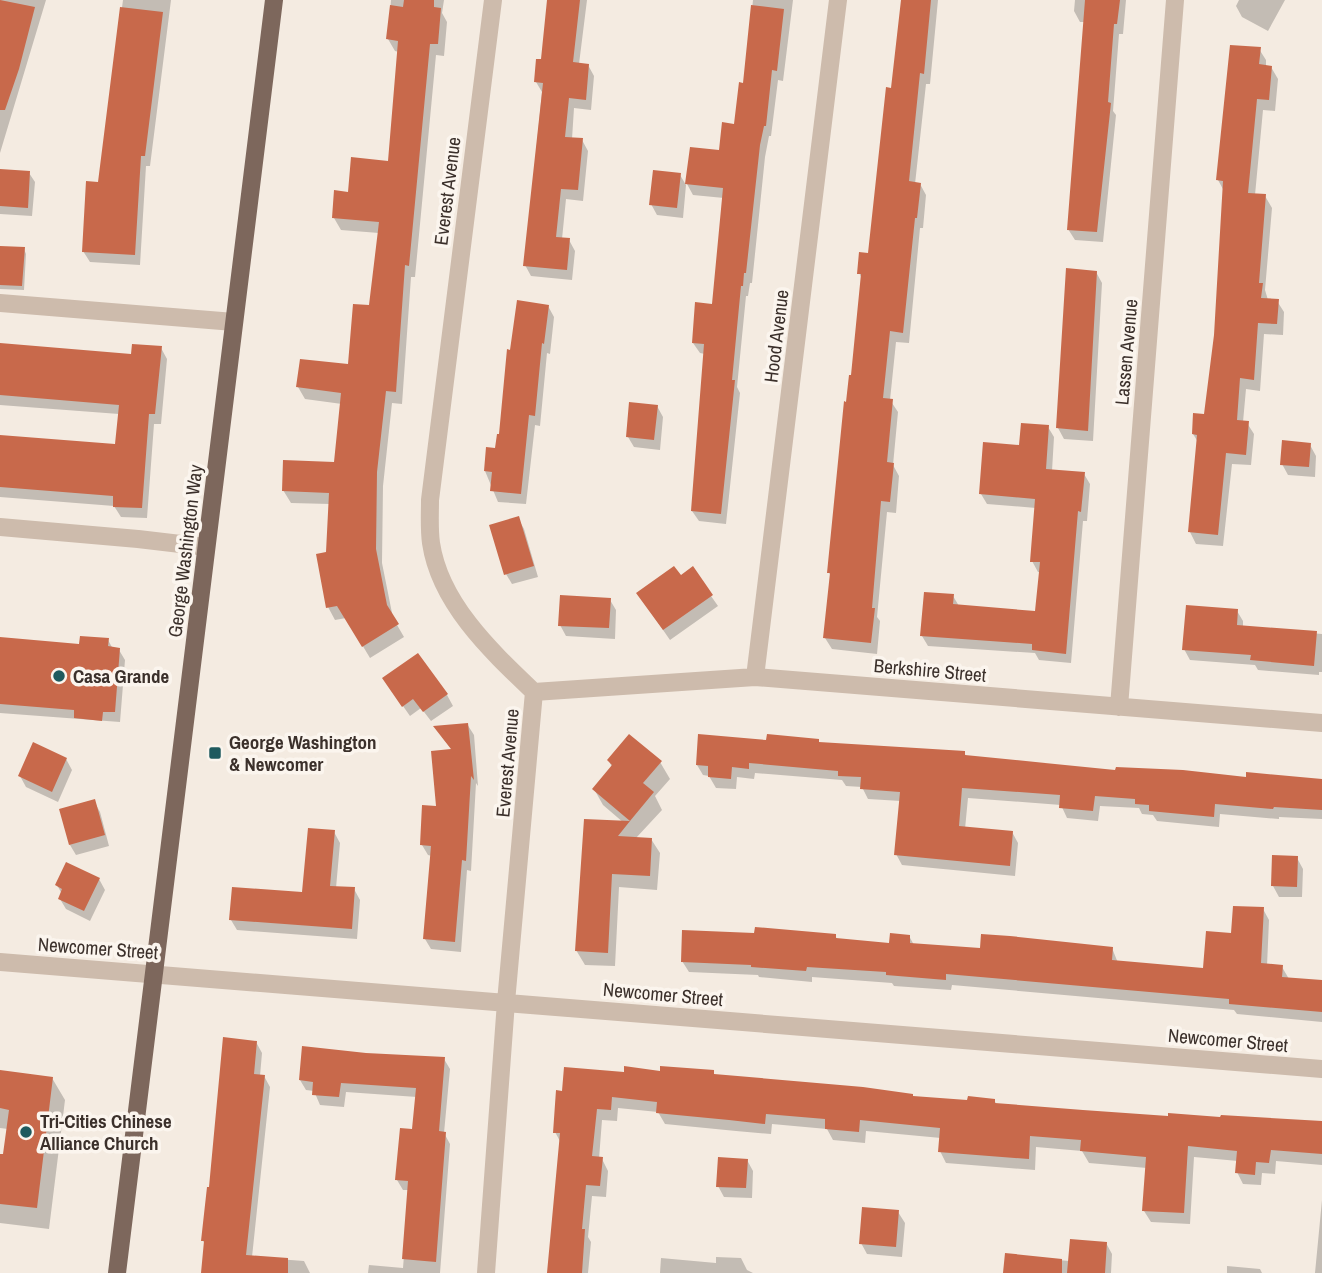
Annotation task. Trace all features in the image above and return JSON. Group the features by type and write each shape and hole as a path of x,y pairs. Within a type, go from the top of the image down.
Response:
{"main road":[{"name":"George Washington Way","path":"117,1273 274,0"}],"street":[{"name":"Everest Avenue","path":"486,1273 506,1002 534,692 507,667 458,609 442,581 431,544 430,500 493,0"},
{"name":"Hood Avenue","path":"755,677 838,0"},
{"name":"Lassen Avenue","path":"1119,707 1175,0"},
{"path":"0,303 234,322"},
{"path":"0,527 138,538 206,547"},
{"name":"Berkshire Street","path":"534,692 755,677 1322,723"},
{"name":"Newcomer Street","path":"0,962 1322,1069"}],"building":[{"path":"0,0 35,7 5,110 0,110"},
{"path":"404,0 434,0 434,7 441,8 438,44 430,44 409,266 405,265 396,392 386,391 377,472 376,549 387,605 399,624 362,647 337,606 326,608 316,554 326,552 329,493 282,491 283,460 334,462 341,393 296,387 300,359 348,364 353,304 369,305 379,222 332,218 334,190 348,192 351,157 388,161 398,41 386,39 390,5 403,7"},
{"path":"547,0 580,0 573,62 589,64 586,100 569,98 565,137 583,138 578,190 561,189 556,237 570,238 567,270 523,266 543,83 534,82 536,59 541,59"},
{"path":"901,0 931,0 924,74 920,73 909,181 921,183 917,218 903,333 890,331 883,398 893,399 887,462 894,463 890,502 881,501 871,643 823,638 844,401 846,402 851,375 861,274 857,274 859,252 868,253 886,87 891,88"},
{"path":"1085,0 1120,0 1117,24 1114,24 1108,102 1111,103 1097,232 1067,230"},
{"path":"751,5 784,9 777,71 772,70 766,126 760,145 746,273 741,286 732,380 735,380 721,514 691,511 704,344 692,343 695,302 712,304 723,188 685,184 690,147 719,150 722,122 734,124 739,82 743,83"},
{"path":"120,7 163,12 145,156 141,156 135,255 82,252 86,181 98,182"},
{"path":"1230,45 1261,47 1259,64 1272,66 1269,100 1257,99 1248,193 1266,194 1259,283 1263,283 1261,298 1279,299 1277,324 1258,323 1254,380 1240,378 1237,420 1249,421 1246,455 1226,453 1218,535 1188,532 1197,435 1192,434 1193,413 1204,414 1214,335 1223,181 1216,180"},
{"path":"0,169 30,171 28,208 0,206"},
{"path":"653,170 681,173 677,208 649,205"},
{"path":"0,246 25,247 22,286 0,285"},
{"path":"1066,268 1097,271 1088,431 1056,428"},
{"path":"517,300 549,305 544,344 542,343 535,416 529,415 521,494 490,491 492,472 484,471 486,447 495,448 499,434 507,349 510,350"},
{"path":"0,343 131,354 132,344 162,346 155,414 149,414 142,508 113,507 113,496 0,487 0,435 115,444 119,405 0,395"},
{"path":"629,402 658,405 654,440 626,437"},
{"path":"1021,423 1049,425 1046,469 1085,472 1081,512 1078,511 1066,654 1032,650 1032,644 920,636 924,592 954,594 953,604 1035,611 1040,562 1030,562 1035,499 979,494 983,442 1019,445"},
{"path":"1282,440 1311,443 1309,467 1280,465"},
{"path":"519,516 534,566 504,575 489,525"},
{"path":"674,566 681,575 693,566 713,595 663,630 636,593"},
{"path":"560,595 611,598 609,628 558,626"},
{"path":"1186,605 1238,609 1237,625 1317,631 1314,666 1250,660 1251,655 1182,650"},
{"name":"Casa Grande","path":"80,636 109,638 108,646 120,648 115,712 103,712 102,721 74,718 74,710 0,704 0,637 79,644"},
{"path":"418,653 448,694 423,712 413,699 402,707 382,678"},
{"path":"468,723 474,780 471,776 466,861 462,860 455,942 423,939 431,846 420,845 422,805 436,806 431,751 451,749 433,726"},
{"path":"629,734 662,761 643,783 654,792 630,821 592,789 612,765 607,760"},
{"path":"698,734 766,740 767,734 819,739 819,742 965,751 965,755 1115,770 1116,767 1183,770 1246,777 1246,772 1322,779 1322,810 1215,804 1214,817 1149,811 1149,805 1135,804 1135,799 1095,796 1093,811 1059,808 1060,795 962,788 959,826 1013,831 1010,866 894,855 900,792 860,789 861,777 838,776 838,771 749,763 749,769 732,767 731,779 708,777 708,766 696,765"},
{"path":"33,742 67,758 52,792 18,776"},
{"path":"95,799 105,835 69,845 59,809"},
{"path":"584,819 630,821 618,836 652,838 650,876 612,874 608,953 575,951"},
{"path":"308,828 335,830 330,886 355,887 352,929 229,920 232,887 302,892"},
{"path":"1272,855 1298,856 1297,887 1271,886"},
{"path":"66,862 100,878 84,911 58,899 62,889 55,885"},
{"path":"1233,906 1264,907 1261,963 1283,965 1282,977 1322,980 1322,1012 1229,1004 1229,999 946,974 946,980 886,975 886,972 807,967 806,971 681,962 682,930 754,933 755,927 836,934 836,938 889,943 890,933 910,935 910,943 980,948 981,934 1010,936 1113,947 1112,960 1203,968 1206,931 1231,933"},
{"path":"223,1037 257,1041 254,1074 265,1075 246,1255 288,1258 288,1273 201,1273 204,1241 201,1241 209,1187"},
{"path":"302,1046 445,1057 439,1131 446,1132 436,1262 402,1259 408,1181 395,1180 400,1128 412,1129 416,1088 341,1083 339,1097 312,1095 313,1082 299,1080"},
{"path":"624,1066 660,1071 660,1066 714,1070 714,1074 863,1087 913,1096 967,1100 968,1096 995,1099 995,1103 1083,1110 1322,1121 1322,1154 1271,1150 1269,1163 1256,1162 1255,1175 1235,1173 1237,1151 1188,1146 1184,1213 1142,1211 1146,1157 1080,1151 1081,1140 1030,1136 1029,1159 938,1152 940,1128 860,1120 859,1132 825,1129 825,1119 766,1114 765,1124 656,1113 657,1102 612,1097 611,1110 597,1109 592,1156 603,1157 600,1186 586,1185 582,1273 547,1273 560,1133 553,1133 556,1090 562,1091 564,1067 624,1072"},
{"name":"Tri-Cities Chinese Alliance Church","path":"0,1070 53,1077 37,1208 0,1204 0,1154 3,1154 9,1110 0,1108"},
{"path":"718,1157 748,1159 746,1188 716,1187"},
{"path":"862,1207 899,1210 896,1247 859,1244"},
{"path":"1070,1239 1107,1242 1105,1273 1067,1273"},
{"path":"1005,1253 1062,1259 1062,1273 1003,1273"}],"place":[{"name":"Casa Grande","path":"59,676"},
{"name":"George Washington & Newcomer","path":"215,753"},
{"name":"Tri-Cities Chinese Alliance Church","path":"26,1132"}]}
